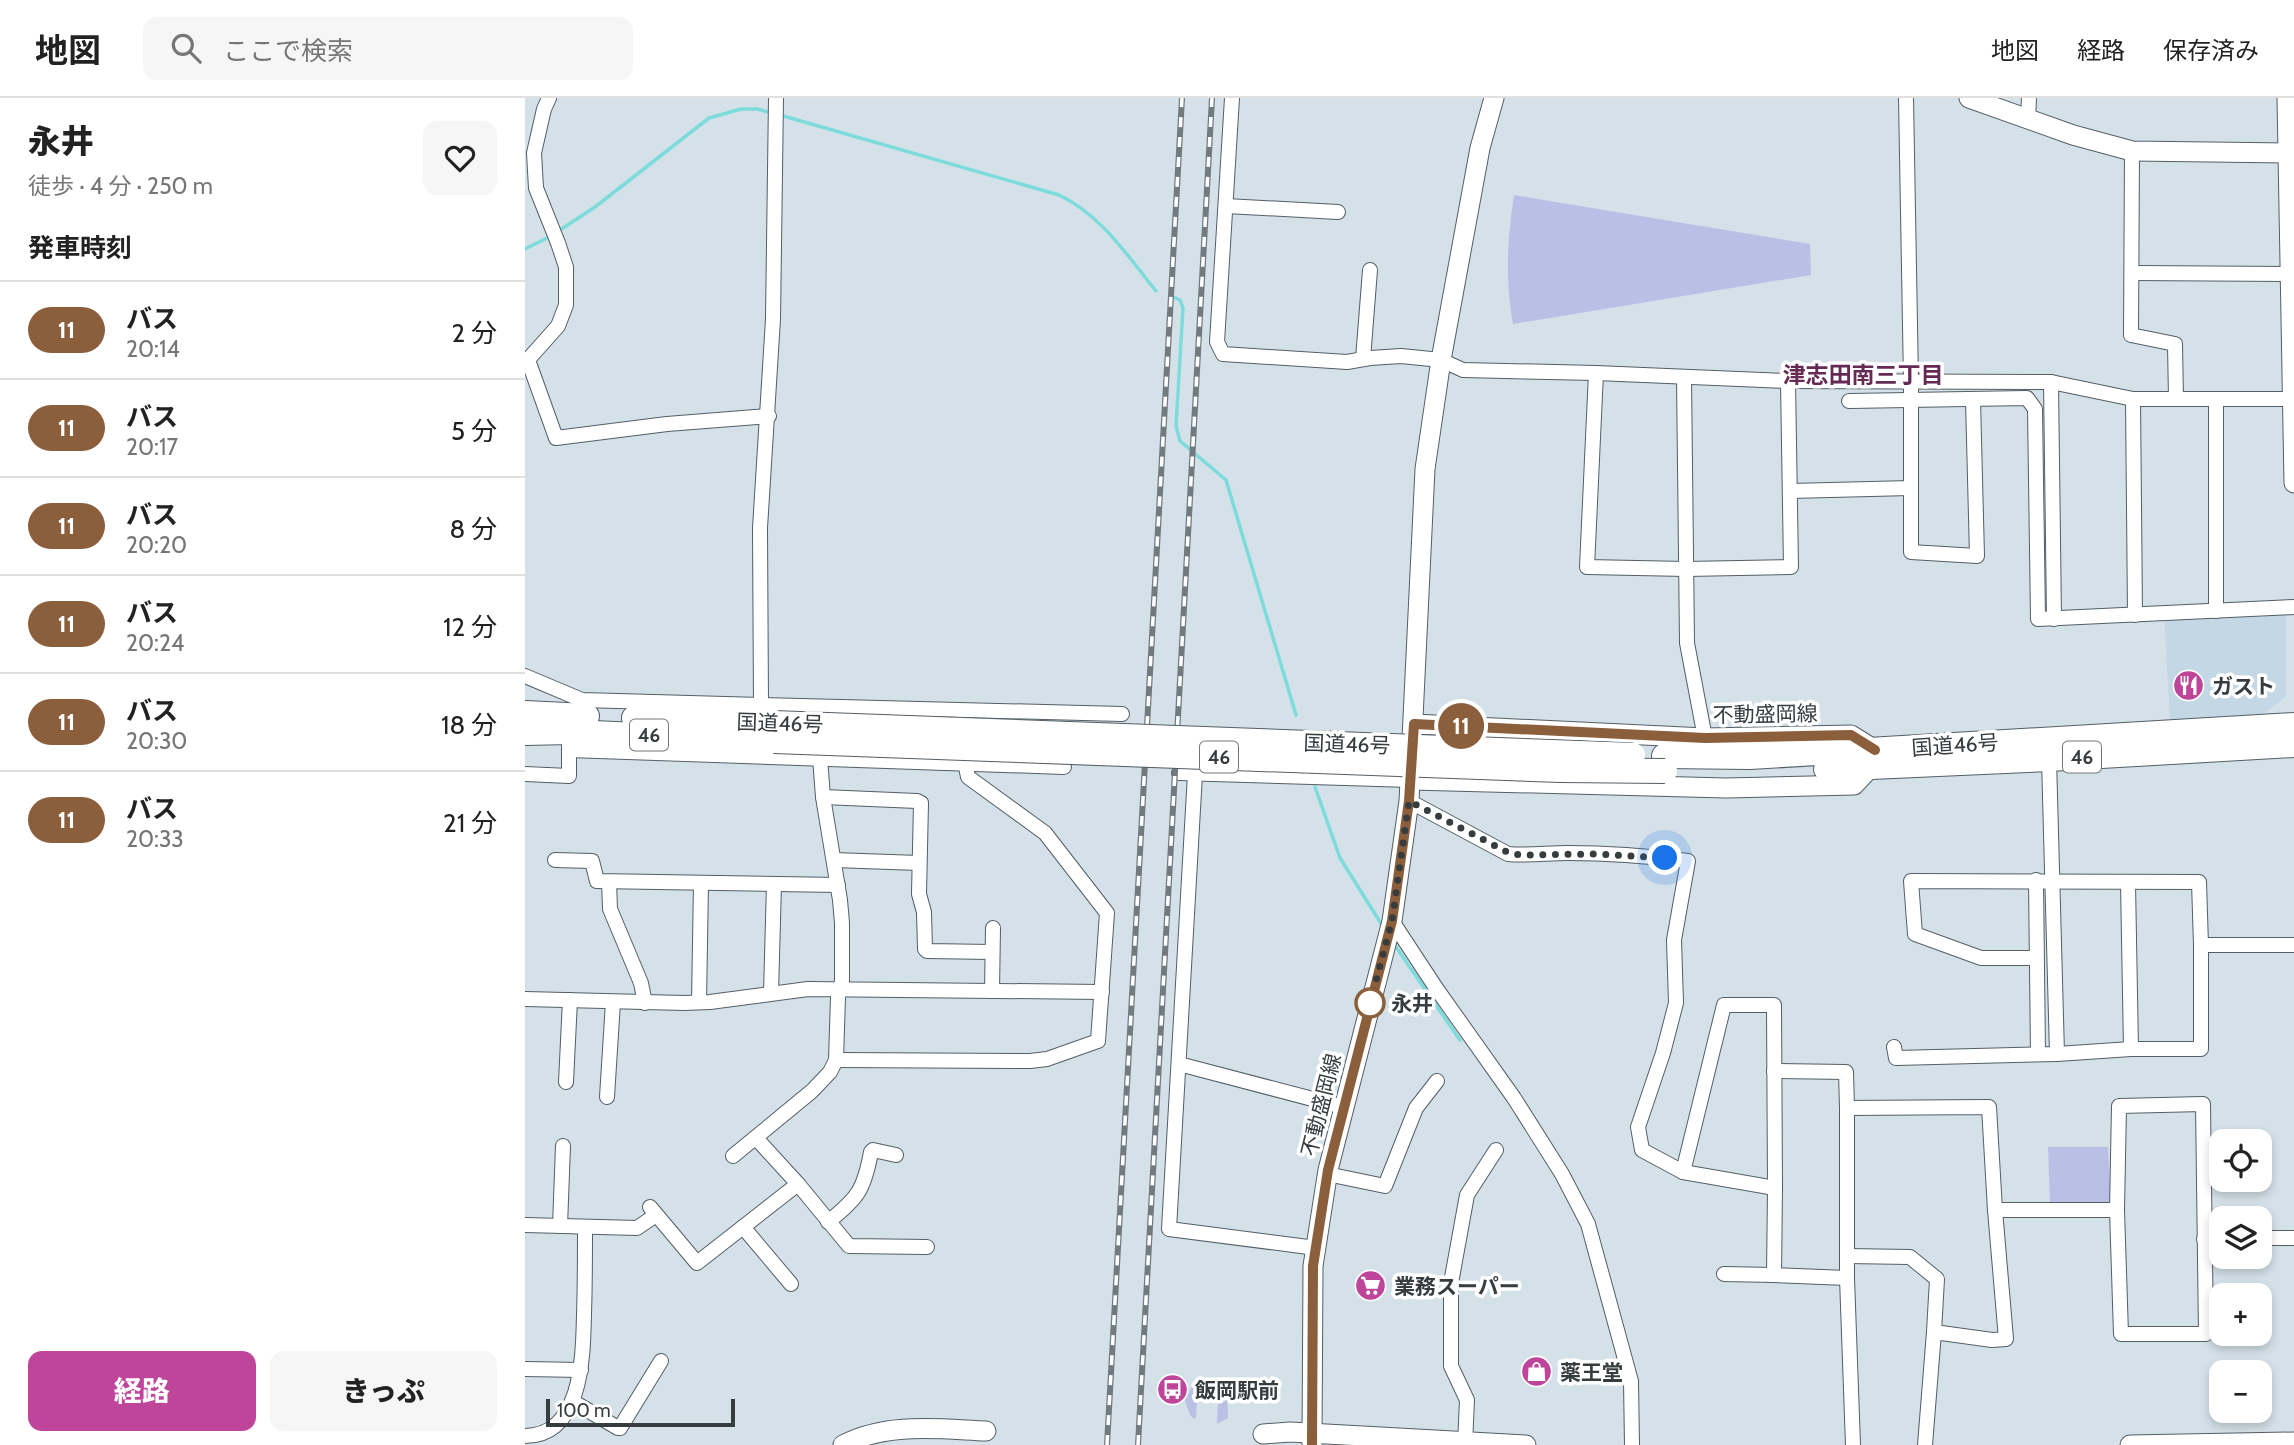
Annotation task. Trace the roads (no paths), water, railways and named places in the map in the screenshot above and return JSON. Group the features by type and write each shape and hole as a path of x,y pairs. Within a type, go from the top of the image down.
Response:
{"highway":[{"name":"国道46号","path":"525,713 572,732"},
{"name":"国道46号","path":"525,733 769,723 1560,770 1664,763 1746,772 2294,725"},
{"name":"国道46号","path":"1873,759 2049,760 2294,745"}],"street":[{"path":"549,98 534,153 536,188 566,267 566,305 558,326 526,361 556,438 667,424 769,416"},
{"path":"1232,98 1217,342 1223,354 1347,362 1401,356 1441,360 1463,370 1788,381 2051,382 2133,399 2293,399"},
{"path":"1414,724 1425,468 1441,360 1480,148 1494,98"},
{"path":"1906,98 1911,382 1910,552 1977,556 1973,400"},
{"path":"1969,98 2073,135 2132,151 2291,153"},
{"path":"2028,119 2029,98"},
{"path":"2287,98 2291,153 2294,483"},
{"path":"769,723 760,527 773,320 775,108"},
{"path":"2132,151 2131,335 2175,344 2176,399"},
{"path":"1226,206 1338,212"},
{"path":"1363,359 1370,270"},
{"path":"2132,273 2290,274"},
{"path":"1596,373 1587,567 1791,567 1788,381"},
{"path":"1684,377 1687,643 1705,738"},
{"path":"2051,382 2055,619"},
{"path":"1849,401 2027,398 2035,409 2038,620 2294,607"},
{"path":"2133,399 2135,615"},
{"path":"2215,611 2216,400"},
{"path":"1790,491 1911,488"},
{"path":"525,676 582,700 769,723 1122,714"},
{"path":"525,774 569,776 572,732 567,700 557,691"},
{"name":"不動盛岡線","path":"1312,1439 1313,1266 1327,1174 1391,923 1409,801 1414,724 1705,738 1851,735 1873,759"},
{"path":"572,732 748,758 965,762 1064,767"},
{"path":"733,1156 821,1083 836,1060 842,923 823,797 820,758"},
{"path":"1179,773 1757,788 1854,785 1873,759"},
{"path":"2049,760 2057,1054"},
{"path":"836,1060 1030,1061 1047,1059 1098,1041 1107,913 1045,833 968,777 965,762"},
{"path":"1195,774 1170,1229 1316,1248"},
{"path":"823,797 921,803 919,894 924,912 925,949 992,952"},
{"path":"1409,801 1509,853 1643,855 1688,861 1674,940 1676,1003 1638,1127 1642,1150 1683,1172 1775,1188"},
{"path":"555,860 592,861 597,881 838,885"},
{"path":"834,860 919,863"},
{"path":"2036,880 2038,1054"},
{"path":"1894,1047 1896,1058 2201,1049 2199,882 1911,881 1915,934 1981,958 2036,958"},
{"path":"609,882 610,909 641,983 645,1003"},
{"path":"699,1002 701,883"},
{"path":"2128,883 2131,1049"},
{"path":"771,993 774,884"},
{"path":"1391,923 1514,1098 1562,1174 1588,1224 1631,1381 1632,1445"},
{"path":"992,991 993,928"},
{"path":"2201,945 2294,946"},
{"path":"525,999 699,1002 808,989 1102,992"},
{"path":"566,1082 570,1000"},
{"path":"607,1097 613,1002"},
{"path":"1683,1172 1724,1005 1774,1005 1774,1275"},
{"path":"1179,1064 1343,1107"},
{"path":"1774,1071 1846,1072 1847,1278 1853,1445"},
{"path":"1327,1174 1385,1186 1416,1108 1437,1082"},
{"path":"2203,1104 2206,1334 2121,1334 2117,1210 2119,1106 2203,1104"},
{"path":"1847,1108 1989,1107 2006,1339 1992,1340 1934,1332"},
{"path":"756,1138 849,1246 927,1247"},
{"path":"560,1226 563,1146"},
{"path":"828,1222 847,1206 865,1182 873,1150 896,1155"},
{"path":"1466,1443 1467,1400 1451,1366 1451,1283 1467,1195 1496,1150"},
{"path":"525,1224 637,1228 653,1211 697,1263 798,1184"},
{"path":"1995,1210 2117,1210"},
{"path":"525,1436 537,1436 556,1424 572,1401 582,1370 585,1227"},
{"path":"743,1227 791,1284"},
{"path":"2272,1238 2294,1238"},
{"path":"2204,1239 2209,1239"},
{"path":"1847,1256 1910,1257 1937,1279 1925,1445"},
{"path":"1724,1274 1847,1278"},
{"path":"572,1401 620,1428 661,1361"},
{"path":"525,1368 582,1370"},
{"path":"843,1445 871,1434 892,1430 917,1428 986,1431"},
{"path":"1263,1434 1290,1432 1312,1439 1526,1445"},
{"path":"2130,1445 2294,1442"}],"waterway":[{"path":"557,232 595,207 709,118 741,109 772,113"},
{"path":"780,115 1059,195 1074,203 1101,225 1156,291"},
{"path":"525,249 551,236"},
{"path":"1171,296 1180,300 1183,308 1176,426 1180,441 1226,480 1296,715"},
{"path":"1315,787 1340,858 1382,925"},
{"path":"1394,944 1460,1040"}],"railway":[{"path":"1107,1445 1182,98"},
{"path":"1138,1445 1212,98"}],"place":[{"name":"ガスト","path":"2189,686"},
{"name":"永井","path":"1370,1003"},
{"name":"業務スーパー","path":"1371,1286"},
{"name":"薬王堂","path":"1537,1372"},
{"name":"飯岡駅前","path":"1172,1390"}],"district":[{"name":"津志田南三丁目","path":"1863,375"}]}
